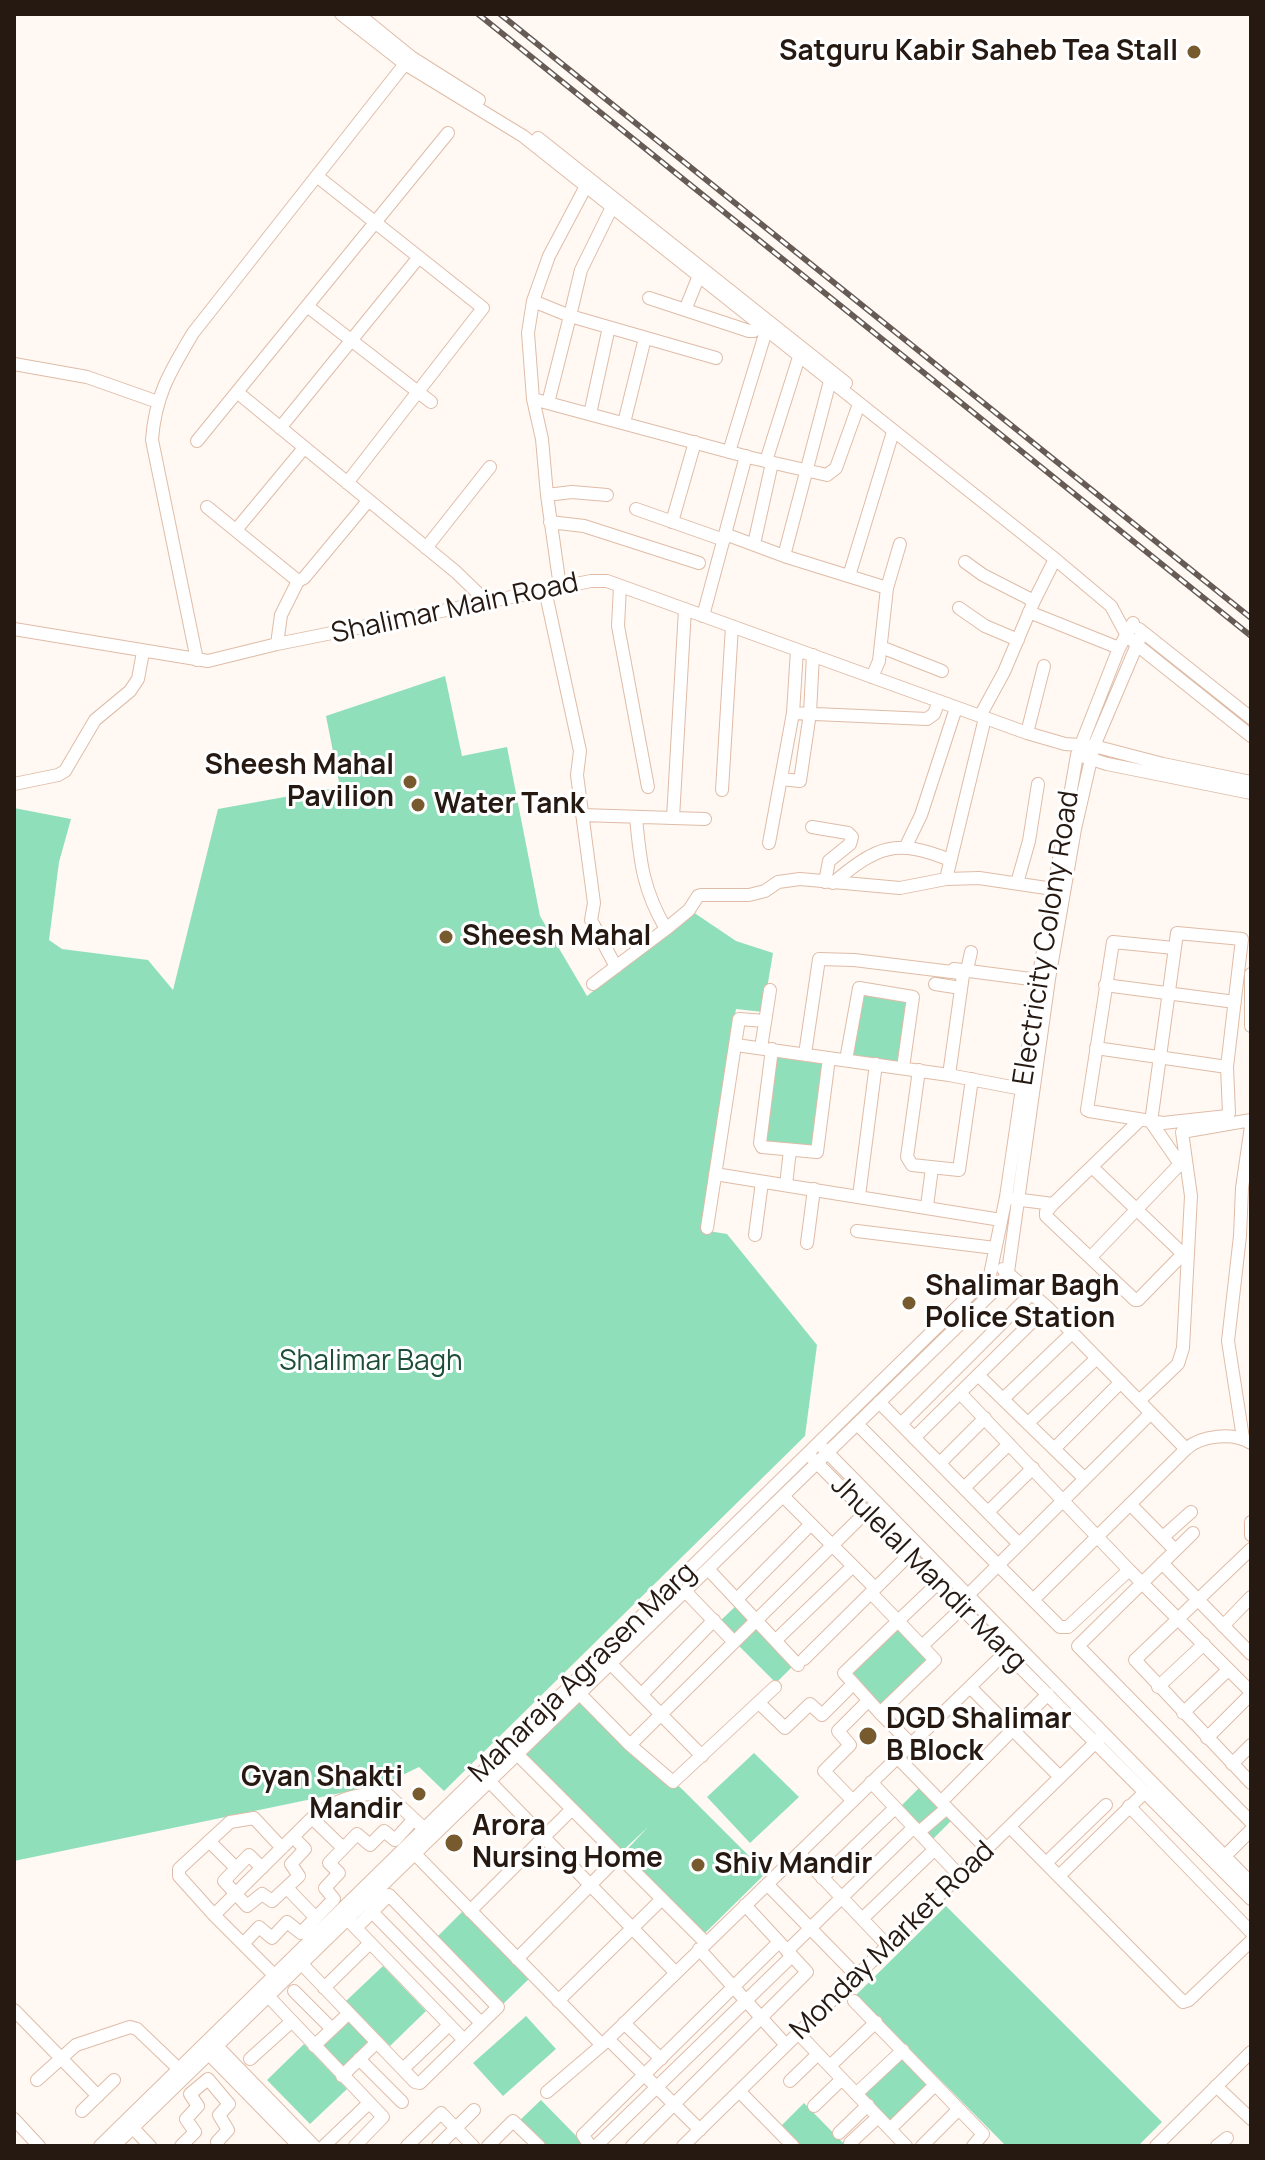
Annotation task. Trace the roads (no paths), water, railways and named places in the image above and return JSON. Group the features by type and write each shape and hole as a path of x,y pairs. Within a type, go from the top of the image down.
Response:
{"street":[{"path":"341,14 523,136 1055,559 1111,606 1135,634 1251,736"},
{"path":"358,14 408,60 529,131 1117,603 1135,634 1251,718"},
{"path":"197,660 152,440 154,413 168,374 193,333 408,60"},
{"path":"197,441 448,133"},
{"path":"318,177 483,308 347,483"},
{"path":"560,587 528,352 533,301 557,239 585,188"},
{"path":"548,403 588,253 611,209"},
{"path":"280,428 419,257"},
{"path":"685,310 698,278"},
{"path":"649,298 749,331 763,328"},
{"path":"533,301 570,316 716,358"},
{"path":"307,306 431,402"},
{"path":"590,414 609,327"},
{"path":"729,452 763,328"},
{"path":"624,423 645,338"},
{"path":"754,544 769,462 799,357"},
{"path":"14,364 87,377 158,402"},
{"path":"784,556 830,381"},
{"path":"237,392 456,572 487,602"},
{"path":"533,399 827,475 835,472 859,404"},
{"path":"849,576 893,432"},
{"path":"672,522 695,442"},
{"path":"236,530 304,448"},
{"path":"703,616 746,456"},
{"path":"426,548 490,467"},
{"path":"547,495 572,492 607,495"},
{"path":"277,644 281,615 298,581 304,578 368,501"},
{"path":"207,507 298,581"},
{"path":"636,509 887,588"},
{"path":"550,522 584,526 699,563"},
{"path":"872,677 879,661 887,588 900,544"},
{"path":"946,879 982,717 1055,559"},
{"path":"965,562 1031,606 1119,648"},
{"name":"Shalimar Main Road","path":"14,629 208,661 277,644 310,640 545,590 607,581 956,708 1086,750"},
{"path":"620,586 618,626 648,787"},
{"path":"545,590 580,751 577,775 594,903 592,925 616,967"},
{"path":"959,608 985,626 1018,640"},
{"path":"673,818 685,609"},
{"path":"722,790 732,626"},
{"name":"Electricity Colony Road","path":"1008,1272 1022,1089 1038,980 1086,750 1119,648 1135,634"},
{"name":"Electricity Colony Road","path":"1086,750 1135,634"},
{"path":"881,647 942,671"},
{"path":"769,843 793,713 797,650"},
{"path":"14,784 65,771 95,720 130,691 138,679 143,652"},
{"path":"781,779 800,781 810,713 813,655"},
{"path":"1027,733 1044,666"},
{"path":"793,713 927,719 934,714 939,701"},
{"path":"906,846 921,815 956,708"},
{"path":"1086,750 1251,782"},
{"path":"1086,750 1132,770 1251,793"},
{"path":"1017,883 1029,841 1038,784"},
{"path":"582,815 705,819"},
{"path":"636,817 645,888 666,929"},
{"path":"812,827 848,833 852,837 850,844 830,859 829,883"},
{"path":"829,883 875,852 891,847 925,850 950,860"},
{"path":"593,984 666,929 701,895 749,895 789,879 900,888 946,879 979,878 1059,890"},
{"name":"Electricity Colony Road","path":"993,1263 1001,1220 1012,1199 1059,890"},
{"path":"1092,1167 1181,1252 1181,1256 1137,1300 1046,1216 1046,1212 1092,1167 1146,1121 1160,1057 1178,932 1247,938 1227,1067 1228,1115 1169,1123 1146,1121 1088,1111 1114,941 1174,948"},
{"path":"828,951 1038,980"},
{"path":"967,970 971,952"},
{"path":"805,1054 819,959 961,973 949,1075"},
{"path":"885,992 889,964"},
{"path":"1251,974 1251,1026"},
{"path":"935,984 961,988"},
{"path":"1105,985 1235,1002"},
{"path":"846,1060 857,989 885,992 913,997 903,1068"},
{"path":"770,990 765,1021 760,1145 817,1152 829,1058"},
{"path":"707,1228 740,1019 765,1021"},
{"path":"736,1045 919,1070 1022,1089"},
{"path":"1096,1048 1227,1067"},
{"path":"859,1196 876,1064"},
{"path":"919,1070 907,1160 912,1165 959,1170 972,1079"},
{"path":"1139,1401 1178,1364 1183,1348 1191,1196 1182,1132 1251,1120"},
{"path":"1091,1257 1180,1164 1146,1121"},
{"path":"1033,1600 1186,1449 1199,1440 1231,1436 1247,1440 1228,1341 1251,1126"},
{"path":"786,1185 790,1150"},
{"path":"927,1206 932,1168"},
{"path":"715,1174 1001,1220"},
{"path":"755,1235 762,1182"},
{"path":"807,1243 814,1189"},
{"path":"1012,1199 1053,1204"},
{"path":"857,1231 995,1248"},
{"path":"993,1263 1008,1272 1047,1307 1186,1449"},
{"name":"Maharaja Agrasen Marg","path":"100,2146 210,2046 298,1960 424,1828 783,1496 812,1458 818,1443 990,1275 993,1263"},
{"name":"Maharaja Agrasen Marg","path":"298,1960 351,1924 415,1854 424,1828 489,1781 575,1689 610,1663 685,1591 700,1571 812,1458 827,1453 1000,1285 1008,1272"},
{"path":"901,1424 1032,1293"},
{"path":"914,1438 1047,1307"},
{"path":"1003,1399 1071,1334"},
{"path":"921,1342 931,1353"},
{"path":"1028,1423 1097,1358"},
{"path":"978,1375 1084,1478"},
{"path":"1054,1449 1121,1382"},
{"path":"960,1393 1251,1693 1207,1738"},
{"path":"879,1402 1019,1544"},
{"path":"922,1646 998,1565 1151,1413"},
{"path":"940,1463 985,1418"},
{"path":"857,1424 1060,1627 1066,1628 1129,1570"},
{"name":"Jhulelal Mandir Marg","path":"818,1443 962,1603 1221,1860 1251,1899"},
{"path":"964,1488 1009,1444"},
{"name":"Jhulelal Mandir Marg","path":"812,1458 866,1512 913,1551 937,1584 962,1603"},
{"path":"988,1512 1033,1468"},
{"path":"783,1496 853,1566 935,1661 880,1713"},
{"path":"1130,1504 1175,1550"},
{"path":"630,1745 866,1512"},
{"path":"1163,1537 1191,1512"},
{"path":"1251,1522 1251,1535"},
{"path":"738,1598 811,1524"},
{"path":"1193,1533 1078,1646 1251,1822"},
{"path":"1249,1777 1232,1764 1135,1659 1251,1549"},
{"path":"700,1571 738,1598 801,1662 913,1551"},
{"path":"1162,1563 1250,1651"},
{"path":"776,1640 853,1566"},
{"path":"911,1744 844,1672 937,1584"},
{"path":"685,1591 734,1642"},
{"path":"1223,1626 1251,1597"},
{"path":"641,1695 714,1620"},
{"path":"1158,1687 1204,1644"},
{"path":"547,2092 605,2042 1010,1648"},
{"name":"Jhulelal Mandir Marg","path":"1010,1648 1048,1694 1100,1739 1145,1792 1251,1883"},
{"path":"610,1663 702,1756"},
{"path":"1183,1713 1228,1670"},
{"path":"759,1703 784,1728 810,1704 822,1715 853,1684"},
{"path":"575,1689 672,1782 775,1687"},
{"path":"970,1687 1060,1777"},
{"path":"786,1950 746,2002 593,2146 583,2135 734,1987 786,1950 944,1805 1048,1694"},
{"path":"853,1801 824,1771 850,1745 838,1731 868,1701"},
{"name":"Monday Market Road","path":"683,2146 1100,1739"},
{"path":"1232,1764 1251,1745"},
{"path":"517,1754 661,1900 786,2045"},
{"path":"897,1757 987,1849"},
{"path":"489,1781 676,1973"},
{"path":"871,1782 960,1876"},
{"path":"1059,1876 1145,1792"},
{"path":"214,1915 312,1818 334,1802 390,1794 424,1828 395,1840 384,1831 370,1845 357,1833 329,1863 339,1873 325,1889 334,1899 316,1918 300,1933 287,1922 272,1938 259,1927 243,1944"},
{"path":"1046,1863 1106,1805"},
{"path":"1129,1806 1251,1932"},
{"path":"822,1878 895,1808"},
{"path":"470,1911 572,1809"},
{"path":"278,1979 178,1874 179,1869 230,1822 253,1817 282,1848"},
{"path":"312,1818 343,1848"},
{"path":"1010,1827 1183,2002 1189,2000 1251,1941"},
{"path":"1221,1860 1251,1830"},
{"path":"262,1868 249,1855 224,1881 248,1906 262,1894 272,1901 299,1875 291,1863 305,1850 293,1837"},
{"path":"209,1841 236,1868"},
{"path":"862,1919 935,1849"},
{"path":"799,1853 888,1946"},
{"path":"415,1854 558,2001 644,2075 700,2130"},
{"path":"517,1959 618,1857"},
{"path":"767,1884 857,1976"},
{"path":"287,1888 316,1918"},
{"path":"298,1960 415,2082 420,2083 498,2007 389,1895 372,1912 351,1924 464,2040"},
{"path":"558,2001 661,1900"},
{"path":"632,2146 806,1973 807,1970 745,1905"},
{"path":"372,1912 481,2023"},
{"path":"324,1988 370,1943"},
{"path":"409,1984 443,1950"},
{"name":"Maharaja Agrasen Marg","path":"210,2046 268,1996 278,1979"},
{"path":"294,1991 332,2029"},
{"path":"268,1996 383,2119 360,2144"},
{"path":"854,2001 983,2135 973,2146"},
{"path":"14,2010 98,2096"},
{"path":"314,2046 349,2013"},
{"path":"250,2059 291,2022"},
{"path":"830,2066 876,2022"},
{"path":"624,2023 661,2059"},
{"path":"403,2069 449,2025"},
{"path":"37,2080 82,2041 130,2027 137,2029 182,2072"},
{"path":"798,2033 904,2145"},
{"path":"342,2076 377,2042"},
{"path":"210,2046 299,2146"},
{"path":"210,2046 314,2146"},
{"path":"856,2094 903,2050"},
{"path":"1156,2146 1251,2052"},
{"path":"790,2081 818,2054"},
{"path":"359,2059 402,2102"},
{"name":"Maharaja Agrasen Marg","path":"114,2146 182,2072"},
{"path":"181,2146 195,2132 186,2119 198,2106 190,2094 208,2079 229,2104 219,2115 228,2130 217,2142 218,2146"},
{"path":"814,2106 842,2079"},
{"path":"82,2111 114,2080"},
{"path":"890,2129 935,2085"},
{"path":"1216,2086 1251,2119"},
{"path":"739,2091 790,2145"},
{"path":"324,2146 369,2103"},
{"path":"839,2133 868,2105"},
{"path":"922,2146 959,2109"},
{"path":"438,2146 474,2110"},
{"path":"407,2146 440,2113 473,2146"},
{"path":"850,2143 878,2117"},
{"path":"14,2119 39,2146"},
{"path":"488,2146 513,2121 539,2146"},
{"path":"133,2128 150,2146"}],"waterway":[{"path":"1154,46 1158,51"}],"railway":[{"path":"478,14 1251,636"},
{"path":"500,14 1251,618"}],"place":[{"name":"Satguru Kabir Saheb Tea Stall","path":"1194,52"},
{"name":"Sheesh Mahal Pavilion","path":"410,782"},
{"name":"Water Tank","path":"418,805"},
{"name":"Sheesh Mahal","path":"446,937"},
{"name":"Shalimar Bagh Police Station","path":"909,1303"},
{"name":"DGD Shalimar B Block","path":"868,1736"},
{"name":"Gyan Shakti Mandir","path":"419,1794"},
{"name":"Arora Nursing Home","path":"454,1843"},
{"name":"Shiv Mandir","path":"698,1865"}],"park label":[{"name":"Shalimar Bagh","path":"371,1362"}]}
